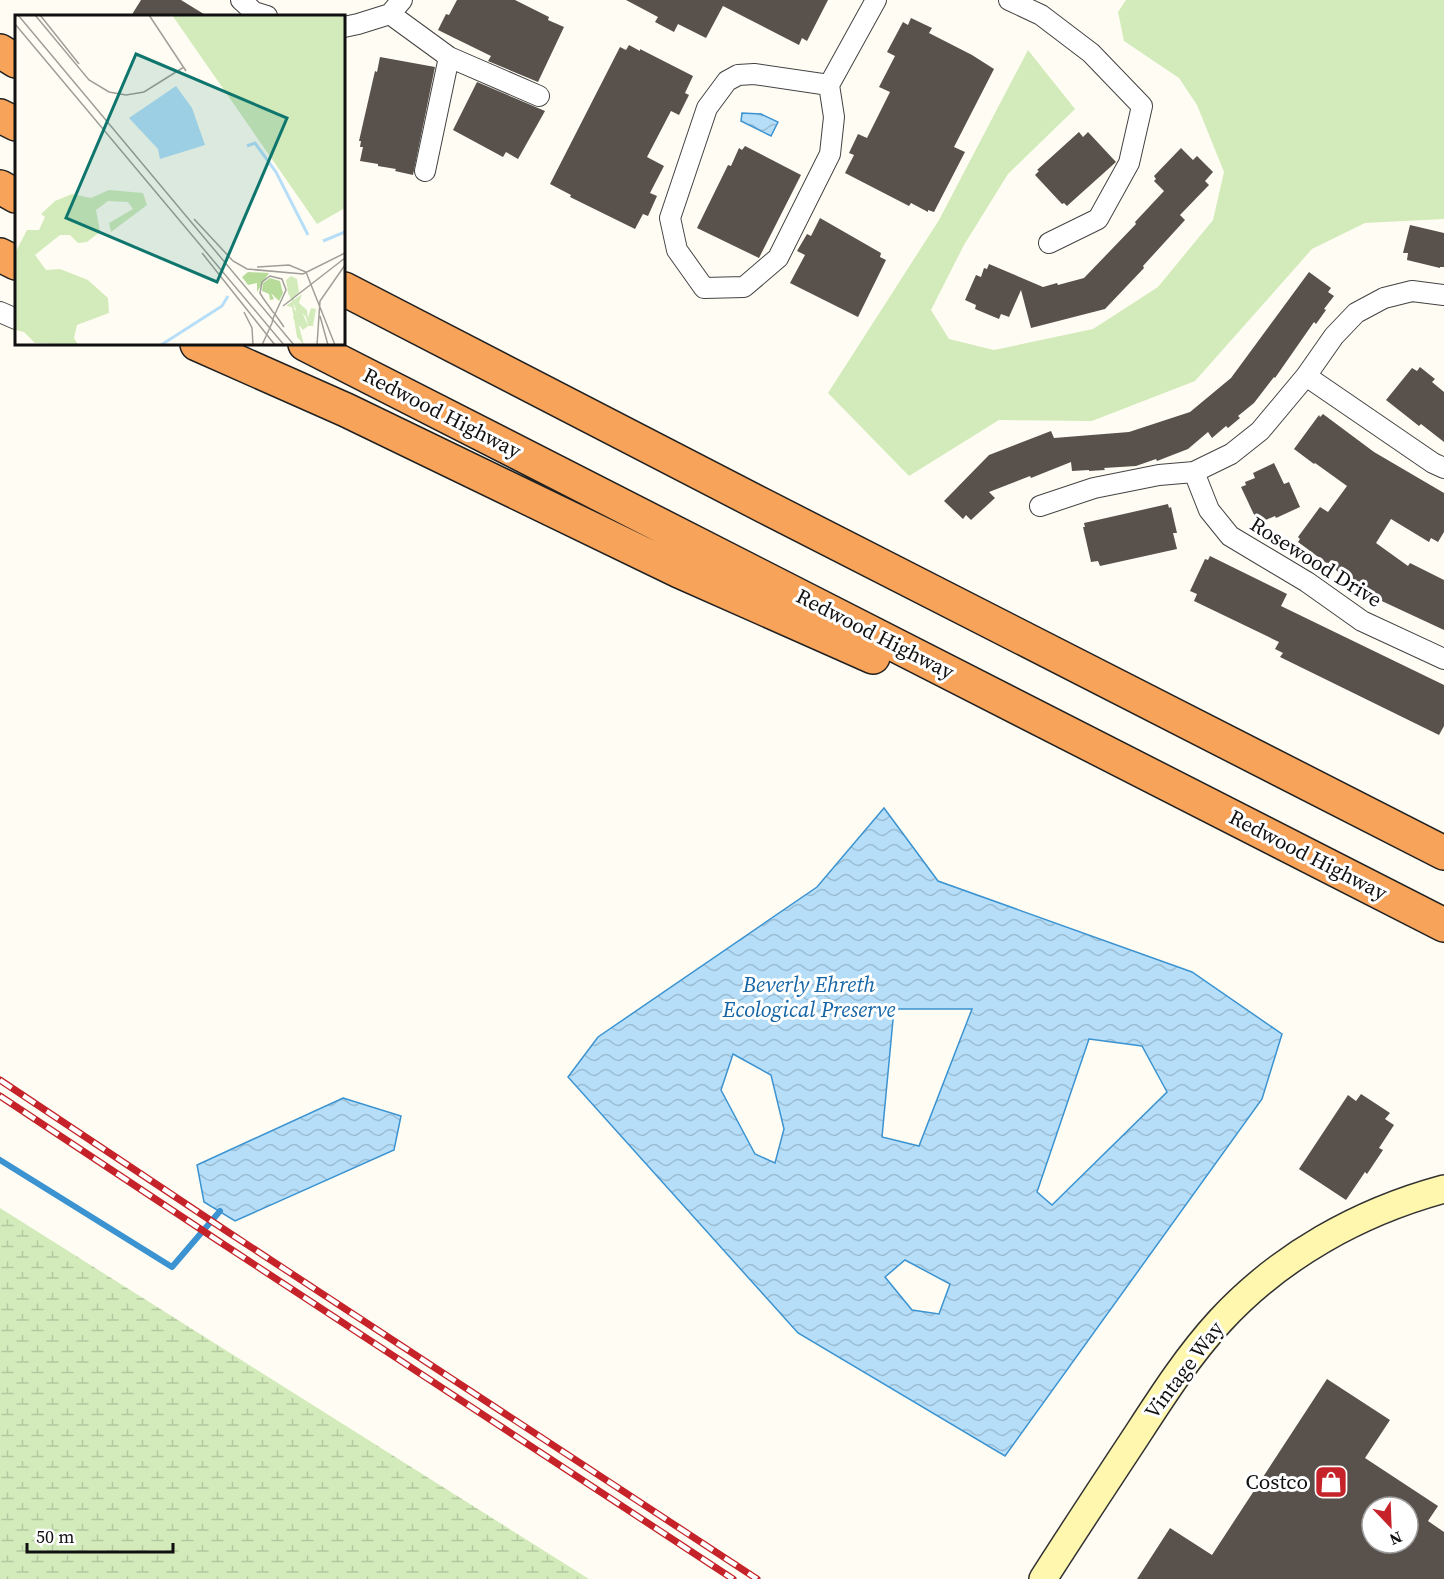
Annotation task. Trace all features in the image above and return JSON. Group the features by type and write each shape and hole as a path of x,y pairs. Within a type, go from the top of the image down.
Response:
{"highway":[{"path":"0,51 15,60"},
{"path":"0,116 15,124"},
{"path":"0,188 15,196"},
{"path":"0,255 15,262"},
{"path":"345,270 393,314"},
{"path":"345,290 764,507 1444,853"},
{"path":"199,345 346,410 679,571 1195,798"},
{"name":"Redwood Highway","path":"307,345 1444,925"}],"street":[{"path":"829,85 754,74 738,75 726,81 707,108 670,218 677,250 704,288 744,287 778,258 830,154 834,117 829,85 876,0"},
{"path":"1009,0 1041,15 1091,53 1142,106 1129,164 1098,219 1049,243"},
{"path":"345,27 358,24 396,7 449,57 539,96"},
{"path":"425,171 449,57"},
{"path":"1040,506 1094,488 1159,475 1194,472 1231,454 1260,431 1306,376 1334,336 1356,314 1384,298 1412,291 1444,295"},
{"path":"0,312 15,319"},
{"path":"1306,376 1433,463 1444,468"},
{"name":"Rosewood Drive","path":"1194,472 1209,510 1230,536 1307,582 1362,621 1444,659"},
{"name":"Vintage Way","path":"1043,1579 1173,1380 1221,1319 1272,1273 1343,1227 1387,1207 1444,1189"}],"green space":[{"path":"1126,0 1444,0 1444,219 1365,223 1312,249 1195,381 1092,421 999,420 909,476 828,393 939,220 1028,50 1075,109 1008,174 964,245 931,310 949,339 994,350 1093,329 1158,287 1213,220 1224,172 1197,105 1179,78 1124,41 1118,12"},
{"path":"0,1208 589,1579 0,1579"}],"water":[{"path":"742,113 761,114 778,122 771,136 741,121"},
{"name":"Beverly Ehreth Ecological Preserve","path":"884,808 938,881 1192,972 1282,1034 1262,1099 1005,1456 798,1333 568,1077 598,1037 817,887","holes":["894,1009 972,1009 919,1146 882,1137","1089,1039 1142,1046 1167,1092 1052,1205 1037,1192","733,1054 771,1075 784,1129 775,1163 755,1154 721,1090","905,1260 950,1284 939,1314 912,1310 885,1277"]},
{"path":"343,1098 401,1116 394,1150 235,1221 204,1202 197,1165"}],"building":[{"path":"141,0 181,0 205,15 132,15"},
{"path":"457,0 515,0 564,27 538,82 488,61 491,56 438,30 446,14 449,15"},
{"path":"626,0 828,0 807,41 802,38 799,45 723,6 706,38 678,24 674,32 655,22 658,17"},
{"path":"911,18 932,28 929,33 994,69 954,147 965,152 934,212 928,210 928,212 911,203 909,206 845,173 854,155 849,153 858,134 867,138 890,92 879,87 895,56 887,52 903,22 908,25"},
{"path":"629,45 693,76 685,93 689,95 679,115 671,111 647,157 664,166 650,193 657,196 648,216 643,214 635,229 570,197 571,195 550,184 620,47 626,50"},
{"path":"380,57 435,67 413,175 360,161 363,147 360,147 361,141 359,141"},
{"path":"477,82 545,111 518,159 506,152 503,157 453,130"},
{"path":"1079,132 1083,137 1088,132 1116,162 1067,206 1062,204 1035,175 1039,171 1037,170"},
{"path":"745,146 801,175 759,258 697,228 728,165 731,166 739,148 742,150"},
{"path":"1181,148 1193,160 1197,156 1213,172 1205,181 1209,185 1180,215 1185,220 1105,309 1031,328 1021,290 1009,317 1001,314 999,319 975,309 976,305 965,300 976,275 981,277 984,268 987,269 989,264 1043,287 1084,278 1164,191 1154,181 1156,179 1154,176"},
{"path":"820,218 881,253 880,257 886,260 858,317 790,283 805,255 797,251 807,234 811,236"},
{"path":"1410,225 1444,233 1444,267 1407,260 1408,253 1403,253"},
{"path":"1309,272 1331,288 1328,292 1334,296 1275,378 1254,403 1238,416 1240,418 1228,428 1226,426 1212,438 1208,432 1188,449 1157,461 1156,459 1136,466 1089,471 1072,471 1071,462 1031,478 1030,476 989,492 995,498 971,520 966,515 963,519 944,501 989,455 1051,431 1054,438 1129,432 1190,412 1231,378"},
{"path":"1420,367 1435,379 1432,382 1444,392 1444,442 1386,400 1412,368 1417,371"},
{"path":"1323,414 1374,452 1444,493 1444,532 1438,542 1431,538 1429,542 1391,519 1376,543 1408,566 1410,563 1444,580 1444,630 1371,596 1298,542 1300,539 1298,537 1320,507 1328,512 1347,486 1294,449 1319,415 1320,417"},
{"path":"1274,463 1284,484 1289,482 1300,507 1276,518 1275,516 1261,522 1257,521 1241,487 1246,485 1245,482 1255,478 1253,473"},
{"path":"1168,504 1169,508 1171,507 1177,533 1173,533 1177,549 1100,566 1098,561 1091,562 1084,523"},
{"path":"1210,556 1287,594 1281,606 1444,685 1444,726 1439,735 1280,657 1283,653 1275,649 1279,642 1194,601 1197,594 1190,591 1205,559 1208,560"},
{"path":"1361,1094 1390,1113 1385,1119 1394,1125 1379,1148 1383,1150 1346,1200 1299,1169 1348,1095 1356,1101"},
{"name":"Costco","path":"1327,1379 1390,1420 1365,1458 1438,1506 1428,1521 1444,1532 1444,1579 1137,1579 1170,1528 1212,1555"}],"waterway":[{"path":"0,1160 172,1267 220,1211"}],"railway":[{"path":"0,1080 757,1579"},
{"path":"0,1096 733,1579"}],"place":[{"name":"Costco","path":"1331,1482"}]}
